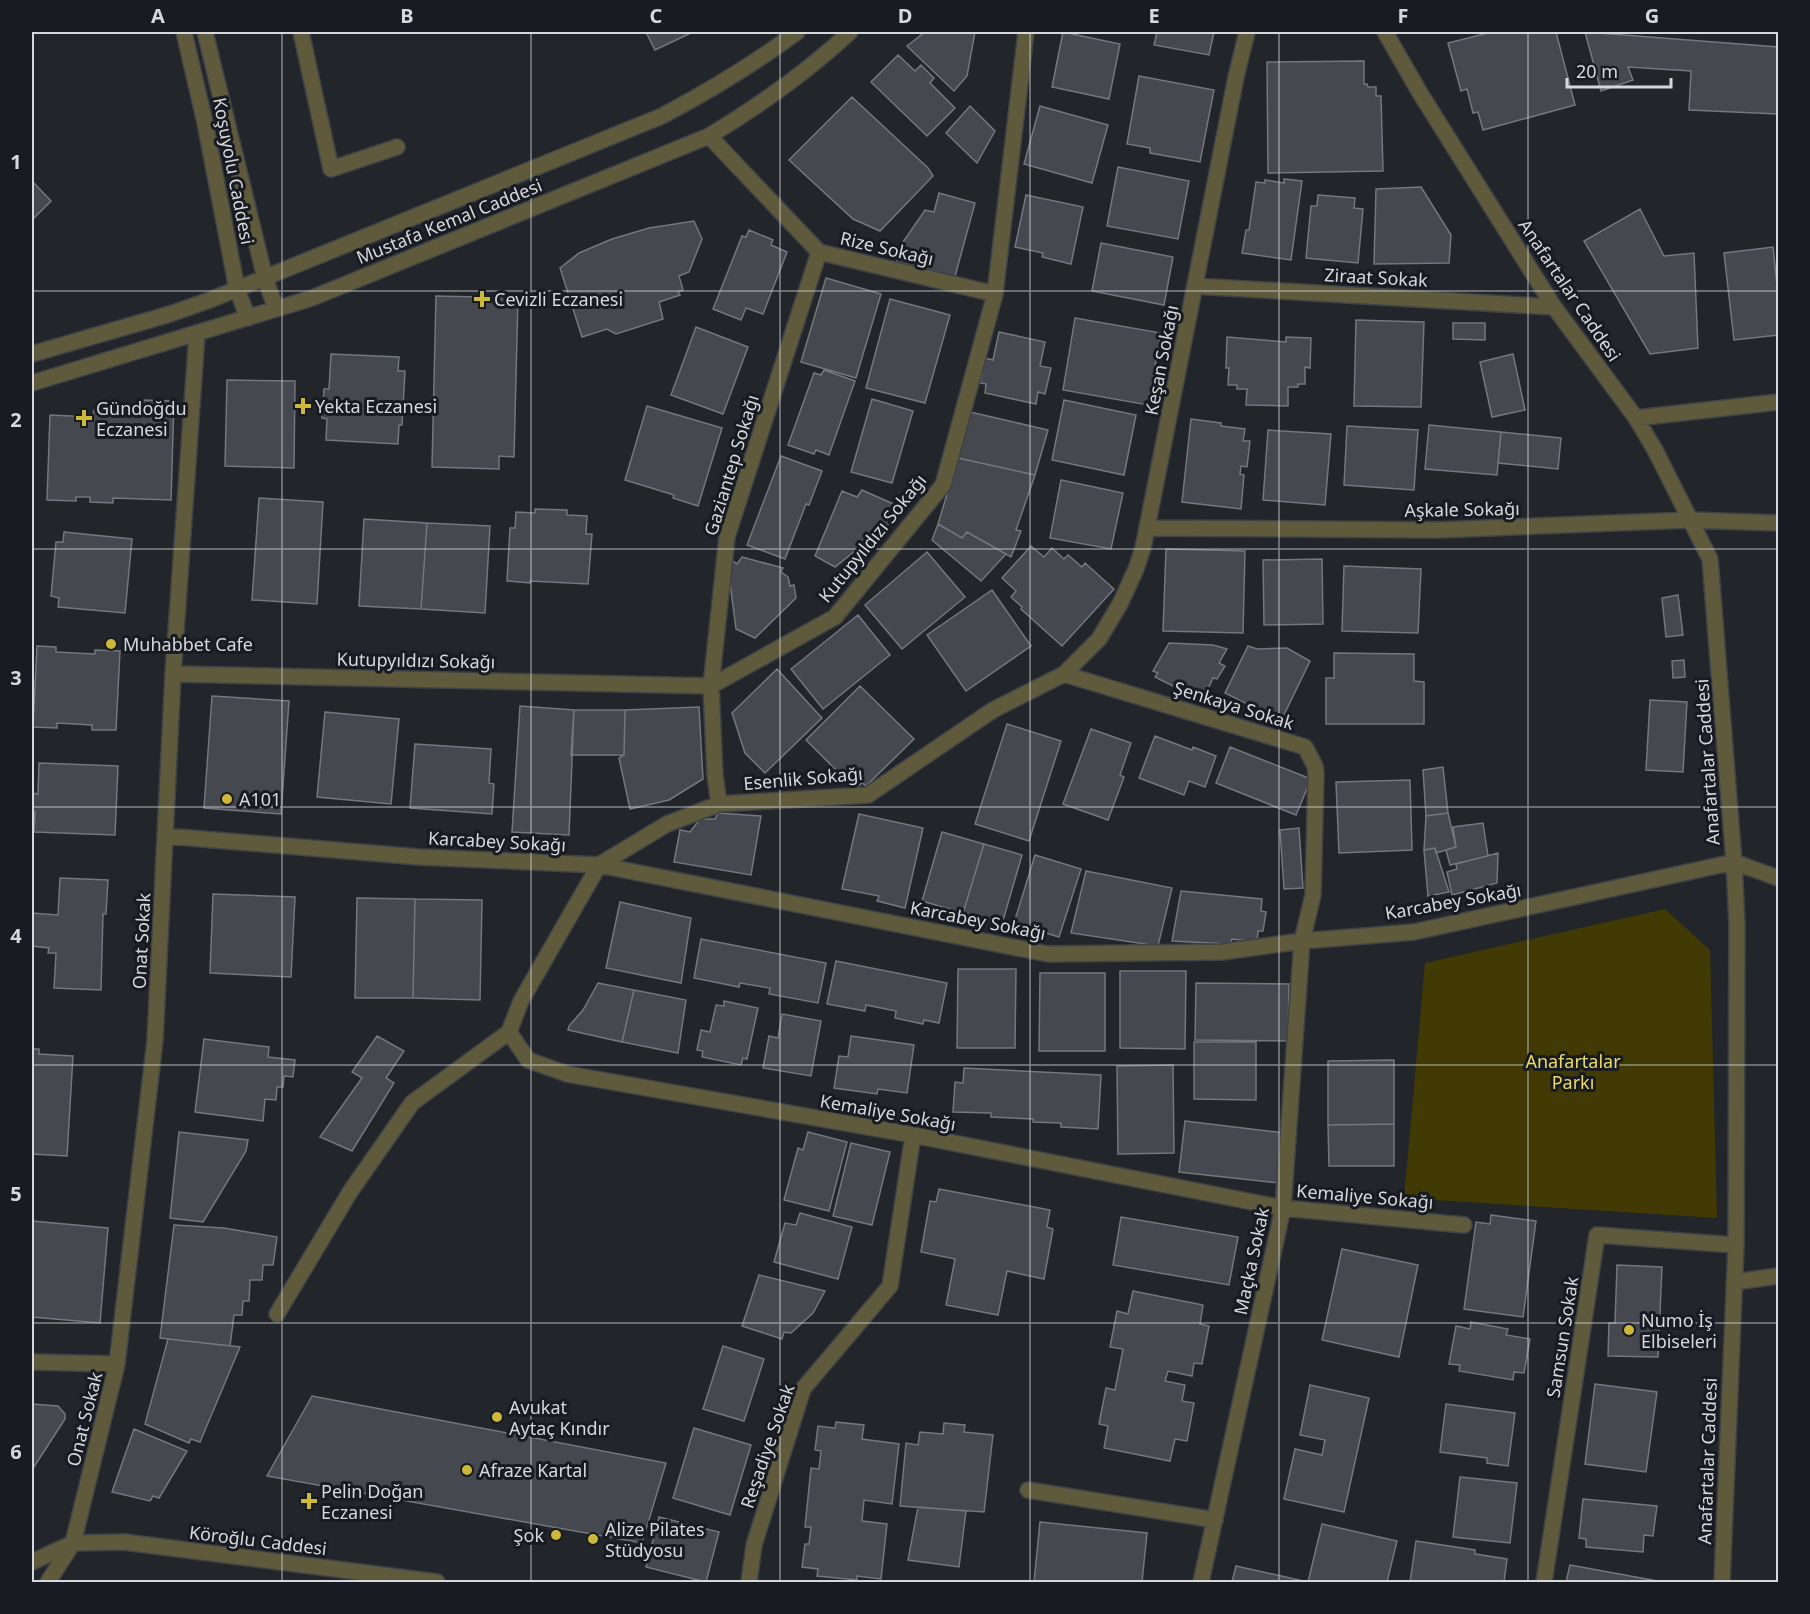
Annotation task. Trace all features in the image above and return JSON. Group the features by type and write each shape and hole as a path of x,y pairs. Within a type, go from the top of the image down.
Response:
{"street":[{"name":"Koşuyolu Caddesi","path":"184,32 205,123 237,289 248,318"},
{"name":"Koşuyolu Caddesi","path":"205,32 265,278 276,309"},
{"path":"301,32 331,169 397,147"},
{"name":"Mustafa Kemal Caddesi","path":"32,354 170,314 237,289 662,116 758,62 797,32"},
{"name":"Mustafa Kemal Caddesi","path":"32,383 312,298 709,136 736,120 786,84 850,32"},
{"name":"Kutupyıldızı Sokağı","path":"173,674 711,686 835,617 943,485 995,294 1026,32"},
{"name":"Keşan Sokağı","path":"1064,674 1099,639 1136,569 1143,548 1236,77 1248,32"},
{"name":"Anafartalar Caddesi","path":"1388,32 1554,307 1636,418 1655,450 1710,559 1737,925 1736,1245 1722,1582"},
{"name":"Rize Sokağı","path":"709,136 819,252 995,294"},
{"name":"Gaziantep Sokağı","path":"719,804 714,775 711,686 727,537 819,252"},
{"name":"Ziraat Sokak","path":"1195,286 1554,307"},
{"name":"Onat Sokak","path":"48,1582 73,1543 117,1364 155,1040 173,674 197,334"},
{"path":"1636,418 1779,402"},
{"name":"Aşkale Sokağı","path":"1147,528 1438,530 1690,520 1779,523"},
{"name":"Esenlik Sokağı","path":"599,866 667,824 719,804 868,795 993,710 1064,674"},
{"name":"Şenkaya Sokak","path":"1064,674 1305,747 1315,766 1316,785 1313,895 1302,941"},
{"name":"Karcabey Sokağı","path":"166,836 419,856 599,866 1048,954 1222,952 1302,941 1414,932 1734,862"},
{"path":"1734,862 1779,878"},
{"path":"277,1314 350,1192 412,1103 509,1032 521,1001 599,866"},
{"name":"Maçka Sokak","path":"1201,1582 1283,1208 1302,941"},
{"name":"Kemaliye Sokağı","path":"509,1032 528,1060 567,1074 912,1135 1283,1208 1464,1225"},
{"name":"Reşadiye Sokak","path":"749,1582 754,1545 803,1389 890,1286 912,1135"},
{"name":"Samsun Sokak","path":"1544,1582 1597,1234 1736,1245"},
{"path":"1734,1282 1779,1276"},
{"path":"32,1362 117,1364"},
{"path":"1028,1490 1215,1520"},
{"name":"Köroğlu Caddesi","path":"73,1543 124,1542 437,1582"},
{"path":"32,1562 73,1543"}],"green space":[{"name":"Anafartalar Parkı","path":"1665,909 1710,950 1717,1218 1404,1198 1425,963"}],"building":[{"path":"646,32 693,32 655,50"},
{"path":"925,32 975,32 967,76 954,91 907,46"},
{"path":"1063,32 1120,44 1109,99 1052,87"},
{"path":"1157,32 1214,32 1209,55 1154,45"},
{"path":"1492,32 1556,32 1575,105 1483,130 1478,112 1473,113 1467,89 1461,91 1448,43"},
{"path":"1585,32 1778,47 1778,114 1689,110 1691,71 1628,67 1633,80 1601,91"},
{"path":"898,55 915,71 921,65 934,78 930,83 955,108 927,136 871,82"},
{"path":"1364,61 1364,84 1368,87 1376,87 1376,96 1381,96 1383,171 1268,173 1267,62"},
{"path":"1139,76 1214,90 1200,162 1150,153 1150,148 1127,144"},
{"path":"852,97 928,168 933,176 880,231 853,219 789,160"},
{"path":"970,106 995,131 977,163 946,133"},
{"path":"1040,106 1108,125 1092,183 1024,164"},
{"path":"1118,167 1189,181 1178,239 1107,226"},
{"path":"1284,179 1302,181 1291,260 1242,253 1246,230 1249,230 1256,182 1265,183 1265,180 1284,183"},
{"path":"32,181 51,201 32,220"},
{"path":"1421,187 1451,235 1449,263 1374,264 1376,189"},
{"path":"939,193 975,203 954,280 895,267 903,242 925,210 934,212"},
{"path":"1026,195 1083,207 1071,264 1042,257 1043,253 1015,247"},
{"path":"1318,195 1355,198 1354,208 1363,209 1358,263 1306,258 1311,206 1317,206"},
{"path":"1640,209 1664,256 1694,253 1698,348 1650,354 1584,241"},
{"path":"694,221 702,239 689,272 679,276 683,290 678,292 680,295 659,302 663,319 616,334 607,329 582,337 560,268 579,253 612,239 649,228"},
{"path":"749,230 773,240 771,245 787,252 763,314 746,308 741,320 713,309 742,236 746,237"},
{"path":"1101,243 1173,257 1164,305 1092,291"},
{"path":"1773,247 1778,295 1778,335 1734,340 1724,253"},
{"path":"826,278 881,294 856,378 801,362"},
{"path":"436,296 518,298 514,457 499,456 499,469 432,467"},
{"path":"890,299 950,315 925,403 866,388"},
{"path":"1075,318 1161,333 1148,405 1063,390"},
{"path":"1356,320 1424,322 1421,407 1354,406"},
{"path":"1453,323 1485,323 1485,340 1453,339"},
{"path":"696,327 748,347 723,414 671,395"},
{"path":"999,332 1045,342 1040,366 1051,368 1045,394 1038,392 1036,404 985,393 986,384 980,383 985,358 993,360"},
{"path":"1227,337 1286,342 1286,337 1311,338 1310,368 1305,367 1305,384 1288,387 1288,406 1246,405 1247,389 1237,389 1237,385 1228,385"},
{"path":"331,354 399,357 398,371 405,371 402,425 399,425 398,444 326,440 327,419 322,418 324,389 329,389"},
{"path":"1513,354 1525,410 1492,417 1480,362"},
{"path":"824,370 855,381 829,455 816,450 814,454 788,445 814,373 821,375"},
{"path":"227,380 295,381 294,468 225,466"},
{"path":"872,399 913,411 892,483 851,472"},
{"path":"143,400 174,401 171,500 113,498 113,503 90,502 90,497 76,497 76,501 47,500 50,415 93,417 94,410 113,410 113,405 143,406"},
{"path":"1064,400 1136,415 1124,475 1052,460"},
{"path":"647,406 722,428 698,506 673,498 674,495 625,480"},
{"path":"970,412 1048,430 1035,475 958,458"},
{"path":"1191,419 1245,429 1243,441 1250,441 1247,467 1241,466 1240,474 1244,475 1241,509 1182,502"},
{"path":"1429,425 1501,432 1497,475 1425,469"},
{"path":"1347,426 1418,430 1414,490 1344,485"},
{"path":"1268,430 1331,434 1325,505 1263,500"},
{"path":"1501,432 1561,438 1558,469 1498,463"},
{"path":"781,456 822,471 809,505 806,504 785,559 747,545"},
{"path":"958,458 1035,475 1016,530 1021,531 1011,557 967,532 962,538 938,524"},
{"path":"1061,480 1123,493 1111,549 1050,538"},
{"path":"862,490 898,506 891,522 835,567 815,556 842,491 857,497"},
{"path":"259,498 323,502 317,604 252,600"},
{"path":"535,509 567,510 567,515 587,516 586,534 592,534 588,584 507,581 510,528 515,528 516,512 535,513"},
{"path":"364,519 427,523 421,609 359,606"},
{"path":"427,523 490,526 485,613 421,609"},
{"path":"938,524 962,538 967,532 1006,554 981,581 932,540"},
{"path":"64,532 132,539 125,613 58,607 59,598 51,596 56,542 63,542"},
{"path":"1031,546 1044,557 1052,548 1064,559 1068,555 1082,567 1085,563 1114,589 1062,646 1021,609 1022,607 1011,597 1016,591 1002,578"},
{"path":"1166,549 1245,551 1243,633 1163,631"},
{"path":"927,552 965,597 902,649 865,605"},
{"path":"742,557 783,568 781,572 788,577 790,586 794,585 796,598 755,638 736,629 729,575 733,561 737,564"},
{"path":"1322,559 1323,624 1264,625 1263,560"},
{"path":"1344,566 1421,569 1418,633 1342,631"},
{"path":"992,590 1031,646 966,691 927,635"},
{"path":"1678,595 1683,635 1666,637 1662,598"},
{"path":"858,615 890,655 823,709 791,669"},
{"path":"1169,643 1213,645 1227,649 1219,663 1225,666 1217,679 1213,678 1204,698 1179,685 1177,688 1155,677 1158,673 1153,671"},
{"path":"37,646 56,647 56,652 95,654 95,650 120,651 116,730 92,730 92,725 57,723 57,728 33,727"},
{"path":"1248,646 1257,649 1287,648 1310,661 1281,721 1225,693"},
{"path":"1334,653 1414,654 1414,681 1424,682 1424,724 1326,724 1326,678 1334,678"},
{"path":"1684,660 1685,677 1673,678 1672,661"},
{"path":"777,669 822,718 765,773 745,753 732,713"},
{"path":"860,686 914,739 866,786 862,783 855,789 806,740"},
{"path":"212,696 289,701 281,814 204,808"},
{"path":"1650,700 1687,702 1683,772 1646,770"},
{"path":"520,706 574,710 569,835 512,832"},
{"path":"699,707 703,779 669,800 630,809 619,758 624,755 625,710"},
{"path":"574,710 625,710 624,755 571,755"},
{"path":"325,712 399,719 391,804 317,797"},
{"path":"1007,724 1061,741 1029,841 975,824"},
{"path":"1091,729 1131,743 1120,775 1124,777 1108,820 1063,804"},
{"path":"1155,736 1216,756 1205,787 1189,781 1184,795 1139,778"},
{"path":"415,744 491,749 489,783 494,784 492,814 410,808"},
{"path":"1230,747 1311,779 1296,815 1216,783"},
{"path":"39,763 118,766 115,835 34,832 35,812 32,812 32,793 38,794"},
{"path":"1443,767 1448,813 1426,816 1423,770"},
{"path":"1410,780 1412,850 1339,853 1336,782"},
{"path":"718,813 761,816 751,875 674,862 680,830 690,832 700,819 715,819"},
{"path":"1448,813 1456,847 1436,853 1435,848 1424,850 1426,816"},
{"path":"859,814 923,828 905,908 877,901 879,896 842,889"},
{"path":"1483,823 1488,856 1450,865 1446,850 1456,847 1453,827"},
{"path":"1299,828 1303,888 1284,889 1280,830"},
{"path":"942,832 984,844 963,913 922,901"},
{"path":"984,844 1022,855 1002,924 963,913"},
{"path":"1435,848 1449,892 1428,896 1424,850"},
{"path":"1498,853 1497,883 1452,895 1447,872 1457,869 1456,864"},
{"path":"1035,855 1081,869 1059,937 1014,923"},
{"path":"1086,871 1172,888 1158,946 1071,933"},
{"path":"60,878 108,880 106,914 103,914 101,990 54,988 56,953 48,953 49,948 32,946 32,913 58,915"},
{"path":"1181,891 1262,899 1261,911 1266,912 1263,931 1258,931 1257,942 1232,939 1230,944 1172,941"},
{"path":"213,894 295,897 291,977 210,973"},
{"path":"357,898 415,899 413,998 355,998"},
{"path":"415,899 482,900 480,1000 413,998"},
{"path":"620,902 691,918 681,983 606,968"},
{"path":"701,939 826,963 818,1003 769,994 770,988 740,983 739,987 694,978"},
{"path":"836,961 947,983 939,1023 924,1020 923,1024 895,1018 896,1011 866,1005 865,1011 827,1004"},
{"path":"958,969 1016,969 1015,1048 957,1048"},
{"path":"1120,971 1186,971 1185,1049 1120,1048"},
{"path":"1040,973 1105,973 1105,1051 1039,1051"},
{"path":"598,983 634,990 622,1042 568,1030 583,1010"},
{"path":"1196,983 1289,984 1288,1041 1195,1040"},
{"path":"634,990 686,1000 678,1053 622,1042"},
{"path":"724,1001 758,1008 747,1059 743,1058 741,1065 702,1057 703,1051 697,1050 701,1030 710,1032 716,1005 724,1006"},
{"path":"782,1014 821,1021 811,1076 763,1068 769,1036 778,1038"},
{"path":"377,1036 404,1051 386,1078 394,1083 352,1151 320,1137 362,1078 352,1072"},
{"path":"851,1036 914,1045 907,1093 878,1089 877,1094 834,1088 839,1056 848,1057"},
{"path":"204,1039 269,1047 268,1057 295,1060 293,1077 284,1076 283,1087 277,1087 276,1100 265,1099 263,1121 195,1112"},
{"path":"1194,1042 1256,1042 1256,1100 1194,1099"},
{"path":"32,1049 39,1049 39,1054 73,1056 67,1156 32,1154"},
{"path":"1394,1060 1394,1124 1328,1125 1328,1061"},
{"path":"1173,1065 1174,1153 1118,1154 1117,1066"},
{"path":"964,1068 1101,1075 1098,1129 1061,1127 1061,1123 1033,1122 1033,1119 991,1117 991,1113 953,1112 955,1082 963,1083"},
{"path":"1185,1121 1285,1133 1278,1183 1179,1172"},
{"path":"1394,1124 1394,1166 1329,1166 1328,1125"},
{"path":"179,1132 248,1140 246,1151 203,1222 170,1218"},
{"path":"808,1132 847,1142 829,1211 784,1200 798,1148 803,1150"},
{"path":"851,1143 890,1152 872,1225 833,1216"},
{"path":"939,1189 1050,1210 1047,1227 1053,1229 1044,1279 1007,1271 998,1315 946,1305 955,1259 921,1252 930,1201 936,1202"},
{"path":"800,1213 852,1227 838,1279 774,1262 785,1223 796,1225"},
{"path":"1491,1215 1536,1221 1523,1317 1464,1309 1476,1222 1490,1224"},
{"path":"1121,1217 1238,1237 1229,1285 1113,1265"},
{"path":"32,1221 108,1228 100,1323 32,1317"},
{"path":"174,1225 224,1228 277,1237 273,1265 263,1265 262,1280 250,1280 249,1301 243,1301 242,1315 234,1315 230,1346 160,1338"},
{"path":"1342,1249 1418,1265 1399,1357 1322,1340"},
{"path":"1617,1265 1662,1267 1658,1357 1608,1356 1609,1323 1615,1323"},
{"path":"759,1275 825,1291 813,1313 791,1333 784,1332 782,1339 742,1326"},
{"path":"1133,1291 1203,1305 1200,1324 1209,1326 1202,1364 1194,1363 1192,1376 1168,1371 1165,1381 1185,1385 1182,1401 1194,1403 1187,1441 1175,1439 1170,1461 1104,1448 1108,1426 1099,1424 1106,1388 1115,1390 1123,1349 1110,1347 1117,1311 1128,1314"},
{"path":"1471,1322 1508,1329 1506,1335 1530,1339 1524,1373 1514,1372 1513,1380 1459,1371 1460,1365 1449,1364 1456,1326 1470,1329"},
{"path":"168,1339 240,1347 200,1442 191,1439 189,1443 145,1424"},
{"path":"723,1346 764,1359 744,1421 703,1409"},
{"path":"1595,1384 1657,1392 1646,1472 1585,1464"},
{"path":"1310,1385 1369,1398 1344,1512 1284,1499 1295,1449 1322,1455 1325,1440 1300,1435"},
{"name":"Afraze Kartal","path":"312,1396 666,1463 642,1543 267,1476"},
{"path":"32,1404 58,1406 65,1414 65,1419 32,1470"},
{"path":"1446,1404 1515,1413 1508,1466 1487,1463 1487,1458 1440,1452"},
{"path":"836,1422 864,1425 862,1439 899,1444 892,1504 864,1500 862,1521 887,1524 881,1579 857,1576 857,1580 817,1576 818,1569 802,1567 805,1544 809,1544 811,1527 805,1527 811,1468 819,1469 821,1451 815,1450 818,1426 835,1428"},
{"path":"944,1423 965,1425 964,1432 993,1435 984,1512 900,1506 906,1443 918,1445 920,1432 943,1434"},
{"path":"694,1428 751,1445 730,1515 673,1498"},
{"path":"134,1429 187,1451 159,1498 153,1496 150,1501 112,1492"},
{"path":"1460,1477 1517,1483 1510,1543 1453,1537"},
{"path":"1583,1499 1657,1506 1653,1536 1644,1535 1643,1552 1586,1547 1586,1539 1579,1538"},
{"path":"918,1507 966,1511 959,1567 908,1560"},
{"path":"659,1517 719,1532 706,1582 646,1567"},
{"path":"1040,1522 1147,1533 1142,1582 1034,1582"},
{"path":"1322,1524 1397,1541 1387,1582 1308,1582"},
{"path":"1416,1541 1475,1550 1475,1554 1507,1559 1504,1582 1410,1582"},
{"path":"1570,1565 1663,1582 1566,1582"},
{"path":"1236,1566 1308,1582 1232,1582"}],"place":[{"name":"Cevizli Eczanesi","path":"482,299"},
{"name":"Yekta Eczanesi","path":"303,406"},
{"name":"Gündoğdu Eczanesi","path":"84,418"},
{"name":"Muhabbet Cafe","path":"111,644"},
{"name":"A101","path":"227,799"},
{"name":"Numo İş Elbiseleri","path":"1629,1330"},
{"name":"Avukat Aytaç Kındır","path":"497,1417"},
{"name":"Afraze Kartal","path":"467,1470"},
{"name":"Pelin Doğan Eczanesi","path":"309,1501"},
{"name":"Şok","path":"556,1535"},
{"name":"Alize Pilates Stüdyosu","path":"593,1539"}]}
